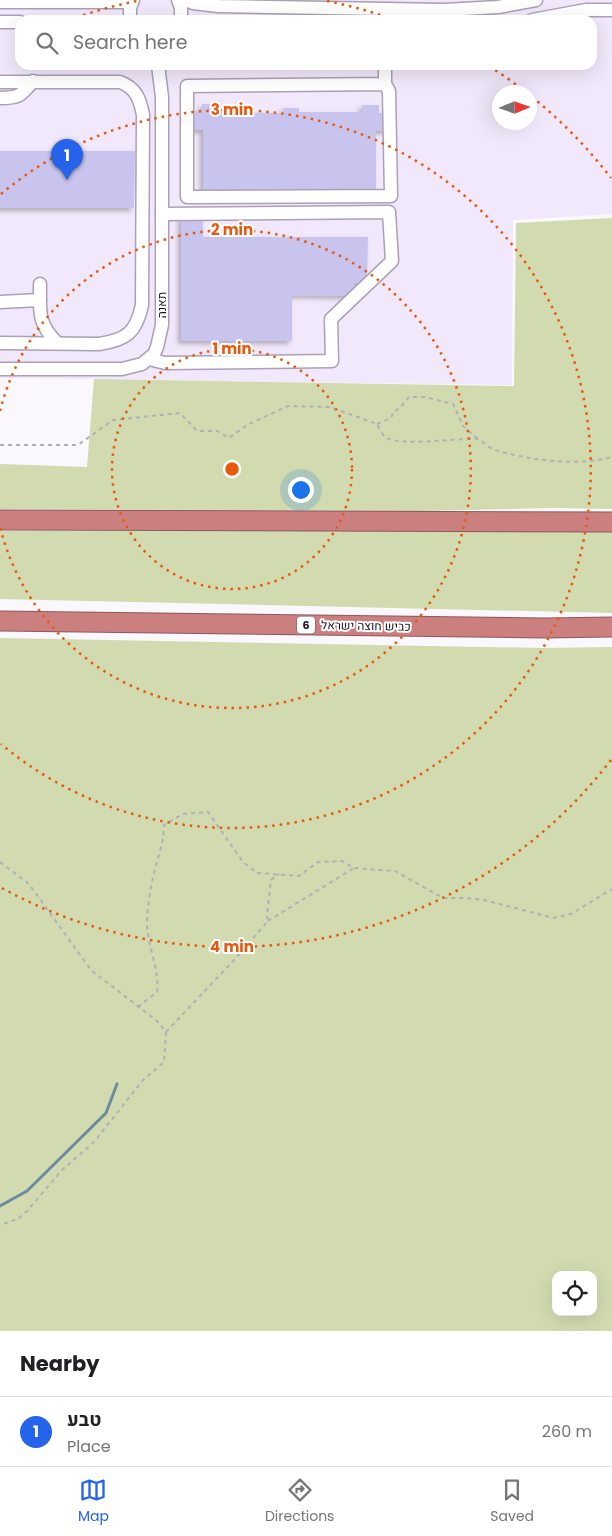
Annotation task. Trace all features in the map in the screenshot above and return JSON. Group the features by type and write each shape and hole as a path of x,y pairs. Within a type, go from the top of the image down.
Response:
{"highway":[{"path":"0,520 612,522"},
{"name":"כביש חוצה ישראל","path":"0,621 545,628 612,627"}],"street":[{"path":"178,0 181,15"},
{"path":"186,0 193,4 204,5 382,5 418,10 468,10 536,0"},
{"path":"409,0 418,10"},
{"path":"609,0 612,5"},
{"path":"0,2 94,3 132,1 130,15"},
{"path":"559,15 586,10 612,10"},
{"path":"0,22 15,22"},
{"name":"תאנה","path":"149,359 157,347 162,325 162,97 159,70"},
{"name":"תאנה","path":"162,97 165,70"},
{"path":"385,70 385,84 389,91 390,196 187,197 187,86 385,84"},
{"path":"0,98 15,98 22,95 33,81"},
{"path":"0,82 120,82 129,85 137,94 143,116 142,305 139,320 125,337 114,342 99,344 0,343"},
{"path":"0,369 122,369 142,364 149,359 165,362 332,361 331,319 392,261 389,212 162,214"},
{"path":"40,284 40,318 48,334 57,344"},
{"path":"0,302 40,300"}],"path":[{"path":"377,424 391,418 394,411 399,409 409,397 424,397 453,404 463,426 492,449 527,459 578,461 602,460 612,457"},
{"path":"0,444 78,445 113,420 180,413 197,430 217,431 229,438 247,425 288,406 330,407 377,424 384,436 397,441 478,439"},
{"path":"138,1007 157,992 158,980 151,951 147,921 153,877 164,839 164,825 182,814 208,812 243,862 257,873 299,876 318,862 342,861 354,868 395,871 443,898 484,900 554,918 571,914 612,889"},
{"path":"0,862 28,884 91,970 157,1021 166,1032"},
{"path":"0,1225 18,1219 62,1170 94,1142 143,1080 164,1062 166,1032 268,921 354,868"},
{"path":"268,921 271,880 279,874"}],"shaded area":[{"path":"0,0 612,0 612,214 513,220 512,385 0,378"}],"green space":[{"path":"612,218 612,509 553,508 420,511 0,509 0,464 87,467 94,379 514,386 516,223"},
{"path":"612,529 612,613 0,599 0,531"},
{"path":"0,638 543,648 612,647 612,1331 0,1331"}],"building":[{"path":"202,104 217,104 217,112 283,113 283,108 299,108 299,112 362,112 362,105 379,105 379,113 388,113 388,131 376,131 376,196 203,195 203,130 194,130 195,111 202,111"},
{"path":"0,151 135,151 134,208 0,208"},
{"path":"181,217 203,217 203,237 368,237 367,283 354,283 354,296 292,295 292,341 181,341"}],"waterway":[{"path":"0,1206 27,1191 106,1113 117,1084"}],"place":[{"name":"טבע","path":"67,180"}]}
